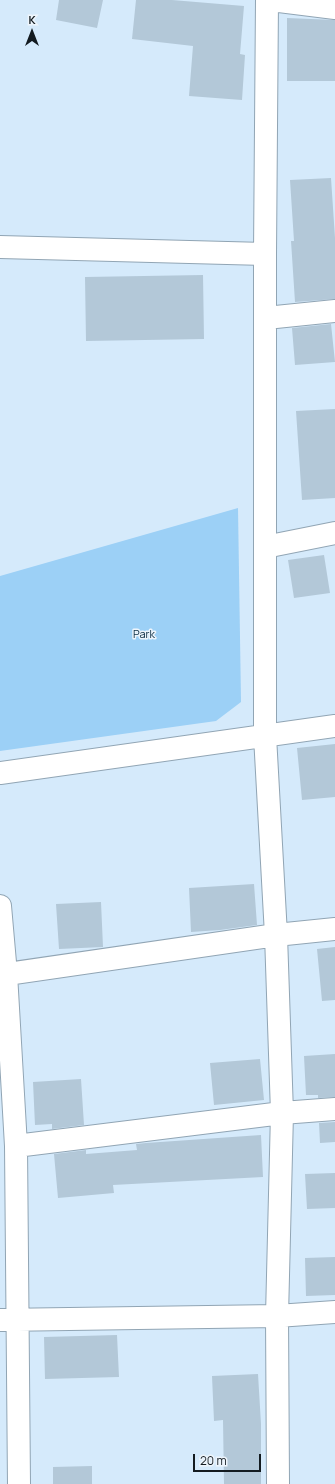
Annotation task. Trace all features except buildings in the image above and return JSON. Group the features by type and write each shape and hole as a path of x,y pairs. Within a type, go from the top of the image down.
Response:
{"street":[{"path":"267,0 265,254 265,736 276,935 282,1113 277,1316 278,1484"},
{"path":"271,0 335,8"},
{"path":"0,247 265,254"},
{"path":"266,318 335,311"},
{"path":"265,547 335,533"},
{"path":"0,773 335,726"},
{"path":"0,906 6,1096 16,1146 8,1320 19,1484"},
{"path":"3,974 276,935 335,929"},
{"path":"16,1146 282,1113 335,1109"},
{"path":"8,1320 277,1316 335,1312"}],"green space":[{"name":"Park","path":"238,508 241,702 216,721 0,751 0,576"}]}
